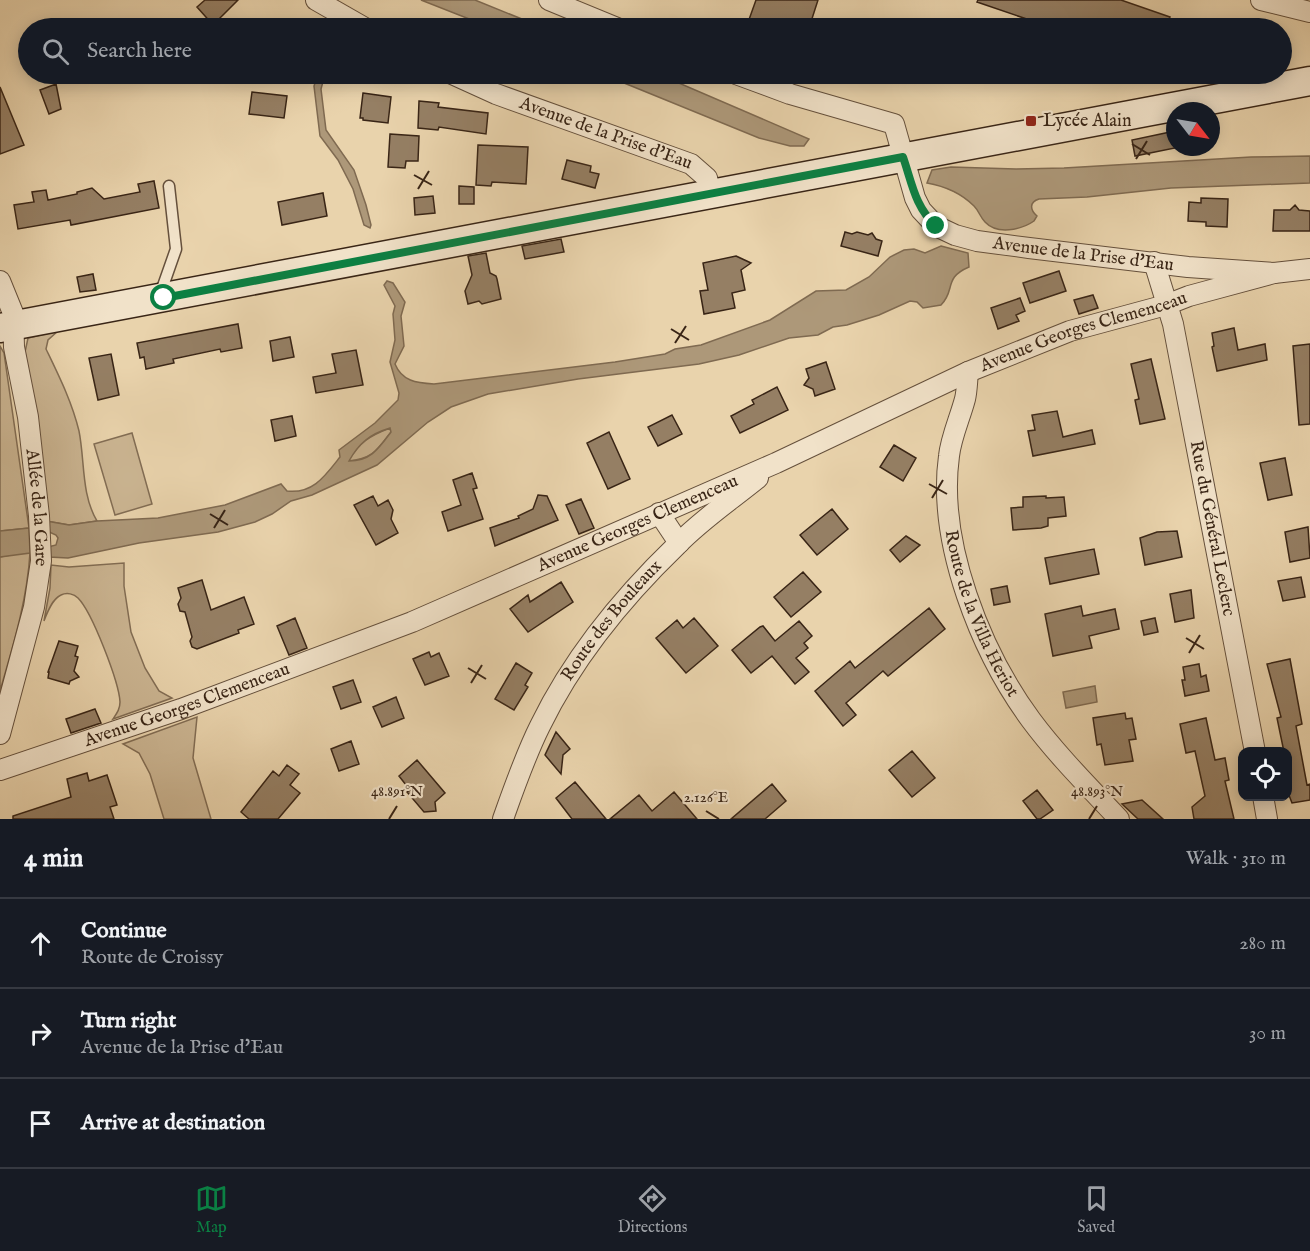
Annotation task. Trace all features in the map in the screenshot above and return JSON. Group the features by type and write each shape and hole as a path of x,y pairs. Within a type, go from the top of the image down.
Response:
{"main road":[{"path":"7,327 1310,81"}],"street":[{"path":"316,0 348,18"},
{"path":"549,0 593,18"},
{"path":"1261,0 1310,12"},
{"name":"Avenue de la Prise d'Eau","path":"474,84 691,164 707,178 711,194"},
{"name":"Avenue de la Prise d'Eau","path":"763,84 889,122 896,128 915,198 921,210 936,226 955,235 977,241 1188,267 1274,273 1310,269"},
{"name":"Rue du Général Leclerc","path":"1154,262 1173,324 1254,747"},
{"path":"1188,267 1192,279 1189,296"},
{"name":"Avenue Georges Clemenceau","path":"0,770 181,709 412,622 776,463 968,372 1070,331 1274,273"},
{"name":"Allée de la Gare","path":"0,281 10,303 7,327 15,347 28,417 39,516 41,561 34,607 0,734"},
{"name":"Route de la Villa Heriot","path":"968,372 965,398 949,456 948,511 959,571 975,619 1000,673 1032,721 1119,819"},
{"name":"Route des Bouleaux","path":"503,819 527,754 559,692 608,620 679,543 776,463"},
{"path":"660,513 679,543"},
{"path":"1264,801 1267,819"}],"lane":[{"path":"164,298 163,286 176,249 169,186"}],"shaded area":[{"path":"421,0 475,0 519,18 467,18"},
{"path":"322,84 326,130 354,170 366,205 370,228 364,225 353,189 338,160 320,136 314,86"},
{"path":"627,84 681,84 809,139 804,146 790,146 759,138"},
{"path":"1310,156 1310,183 1171,188 1087,197 1039,199 1032,204 1032,209 1037,216 1034,221 1023,227 1009,230 990,226 974,206 964,198 946,188 927,183 932,170 951,167 1064,168 1251,157"},
{"path":"941,246 968,253 969,267 956,275 941,305 923,308 917,302 910,301 879,315 833,327 818,335 789,338 739,355 699,364 578,379 488,394 451,407 428,422 377,465 312,495 291,501 255,522 218,532 139,543 68,558 49,557 48,547 56,545 58,538 47,531 46,521 69,525 158,518 225,505 281,484 287,491 296,491 304,490 318,482 340,457 339,450 375,423 398,400 399,393 390,362 395,340 393,314 395,306 384,285 387,281 393,283 405,302 401,316 404,346 395,364 406,378 434,384 615,362 665,354 675,349 701,345 770,320 816,291 846,290 869,277 890,257 904,250 914,249 925,253","holes":["390,428 391,432 369,456 349,461 361,444 371,436"]},
{"path":"58,331 48,340 46,349 65,389 76,420 88,500 97,521 69,525 46,521 37,420 25,352 28,338"},
{"path":"0,346 4,353 29,528 0,531"},
{"path":"390,428 391,432 382,444 369,456 348,461 366,440"},
{"path":"132,433 152,504 115,515 94,444"},
{"path":"29,528 30,553 0,557 0,531"},
{"path":"30,553 26,588 0,691 0,557"},
{"path":"124,563 124,586 131,632 145,668 159,691 172,698 113,719 120,702 115,679 104,648 84,606 74,595 63,594 52,603 44,621 50,588 51,565 69,567"},
{"path":"1095,686 1097,702 1066,708 1063,692"},
{"path":"197,717 193,758 211,819 164,819 150,774 139,753 123,744"}],"building":[{"path":"205,0 238,0 220,18 207,18 197,7"},
{"path":"756,0 818,0 812,18 750,18"},
{"path":"978,0 1121,0 1170,17 1024,18 977,2"},
{"path":"56,84 61,109 49,114 40,90"},
{"path":"0,87 24,145 0,154"},
{"path":"252,92 287,96 284,118 249,114"},
{"path":"363,93 391,97 388,123 360,118"},
{"path":"419,101 439,103 438,107 488,113 486,134 439,127 438,130 418,128"},
{"path":"1166,133 1166,150 1135,156 1132,140"},
{"path":"390,134 419,136 418,161 406,161 405,168 388,167"},
{"path":"478,145 528,147 526,184 492,182 491,186 476,185"},
{"path":"567,160 591,166 590,172 599,174 595,188 562,179"},
{"path":"154,181 159,208 71,225 70,220 18,229 14,205 34,202 32,192 46,190 48,200 77,194 77,192 92,188 104,199 140,192 138,184"},
{"path":"459,186 474,187 474,204 459,204"},
{"path":"323,193 327,216 282,225 278,202"},
{"path":"433,196 435,213 415,215 414,198"},
{"path":"1201,198 1228,199 1227,227 1206,226 1206,222 1188,221 1189,202 1201,203"},
{"path":"1295,205 1299,210 1310,211 1310,231 1273,231 1274,210 1290,210"},
{"path":"845,232 868,235 872,233 876,239 882,241 878,256 841,246"},
{"path":"561,239 564,252 525,259 522,246"},
{"path":"486,253 490,273 496,276 501,299 482,304 479,301 468,304 465,291 472,275 468,256"},
{"path":"736,256 751,263 741,270 745,290 732,293 735,308 704,314 700,291 708,290 703,263"},
{"path":"1059,271 1066,291 1030,303 1023,283"},
{"path":"93,274 96,290 80,292 77,277"},
{"path":"1093,295 1098,308 1079,314 1074,300"},
{"path":"1020,298 1025,311 1016,315 1019,321 998,329 991,308"},
{"path":"238,324 242,348 221,352 220,349 173,359 174,363 146,369 144,357 140,358 137,343"},
{"path":"1234,328 1238,350 1265,344 1267,360 1217,371 1212,347 1214,346 1212,333"},
{"path":"290,337 294,357 273,361 270,341"},
{"path":"1310,344 1310,424 1299,425 1293,346"},
{"path":"356,350 363,385 316,393 313,377 336,373 332,354"},
{"path":"111,354 119,395 98,400 89,358"},
{"path":"1151,359 1165,419 1140,424 1135,400 1139,399 1131,364"},
{"path":"826,362 835,389 815,396 813,389 804,385 809,378 806,369"},
{"path":"777,387 788,410 740,433 731,416 754,404 752,400"},
{"path":"1057,411 1063,437 1092,430 1095,444 1033,456 1028,431 1035,430 1032,415"},
{"path":"672,415 682,434 658,446 648,427"},
{"path":"292,416 296,436 275,441 271,420"},
{"path":"609,432 630,479 608,489 587,443"},
{"path":"894,445 916,458 903,481 880,467"},
{"path":"1285,458 1292,495 1268,500 1260,463"},
{"path":"472,473 477,488 473,489 483,519 448,531 442,512 461,505 453,480"},
{"path":"538,495 547,496 558,520 495,546 490,528 519,518 518,516 533,509"},
{"path":"373,496 378,506 388,500 393,510 391,519 398,533 376,545 354,505"},
{"path":"1046,496 1046,498 1064,497 1066,516 1048,518 1048,526 1041,528 1013,530 1011,508 1023,507 1023,497"},
{"path":"581,499 594,528 579,534 566,505"},
{"path":"832,509 848,529 817,555 800,535"},
{"path":"1308,527 1310,558 1290,562 1285,532"},
{"path":"1177,531 1182,557 1145,565 1140,538 1157,532"},
{"path":"906,536 920,545 900,562 890,550"},
{"path":"1094,549 1099,574 1050,584 1045,558"},
{"path":"803,572 821,592 791,617 774,597"},
{"path":"1301,577 1305,597 1283,601 1278,581"},
{"path":"202,580 211,610 244,597 254,624 238,630 239,633 197,649 192,647 190,641 192,637 185,612 180,611 178,604 181,598 178,588"},
{"path":"561,582 573,602 528,632 510,609 528,595 530,602"},
{"path":"1007,586 1010,602 994,605 991,589"},
{"path":"1191,590 1194,618 1175,622 1170,594"},
{"path":"1081,606 1083,616 1115,609 1119,629 1089,636 1092,648 1053,656 1045,614"},
{"path":"929,608 945,629 888,676 883,671 846,703 856,715 843,726 815,691 850,661 855,668"},
{"path":"295,618 307,648 289,655 277,626"},
{"path":"694,618 718,646 686,673 656,638 677,620 683,628"},
{"path":"1155,618 1158,632 1144,635 1141,621"},
{"path":"799,621 812,636 804,643 808,648 796,658 809,672 795,684 772,656 751,673 732,650 760,627 763,626 775,641"},
{"path":"59,641 78,646 74,671 79,677 70,681 69,684 48,678"},
{"path":"429,652 431,657 439,653 449,676 425,685 413,659"},
{"path":"1290,659 1302,724 1296,726 1307,785 1310,784 1310,800 1292,803 1291,801 1292,747 1283,747 1277,718 1281,717 1267,664"},
{"path":"516,663 532,673 525,685 528,687 514,710 495,699"},
{"path":"1199,664 1201,677 1206,675 1209,691 1185,696 1182,680 1185,680 1183,667"},
{"path":"353,680 361,702 341,709 333,687"},
{"path":"396,697 404,718 382,727 373,707"},
{"path":"95,709 101,723 71,733 66,719"},
{"path":"1125,713 1126,719 1132,718 1136,739 1129,740 1133,761 1105,765 1101,744 1097,745 1093,718"},
{"path":"1206,718 1215,760 1225,758 1229,780 1225,781 1234,819 1194,819 1192,807 1205,796 1195,751 1186,753 1180,724"},
{"path":"556,732 570,749 563,755 561,774 545,755"},
{"path":"351,741 359,764 339,771 331,749"},
{"path":"912,751 935,778 912,797 889,770"},
{"path":"417,760 445,793 435,802 436,811 424,812 407,792 410,790 399,776"},
{"path":"287,765 299,774 290,785 300,793 278,819 249,819 241,812 273,771 279,776"},
{"path":"87,773 89,781 107,775 117,805 110,807 114,819 13,819 13,816 71,797 67,779"},
{"path":"575,782 606,819 572,819 556,798"},
{"path":"772,784 786,801 765,819 731,819"},
{"path":"1037,790 1053,810 1040,819 1037,819 1023,801"},
{"path":"674,792 697,819 610,819 639,795 652,811"},
{"path":"1142,800 1163,819 1138,819 1122,804"}],"place":[{"name":"Lycée Alain","path":"1031,121"}],"route":[{"path":"164,298 903,157 915,198 921,210 936,226"}]}
